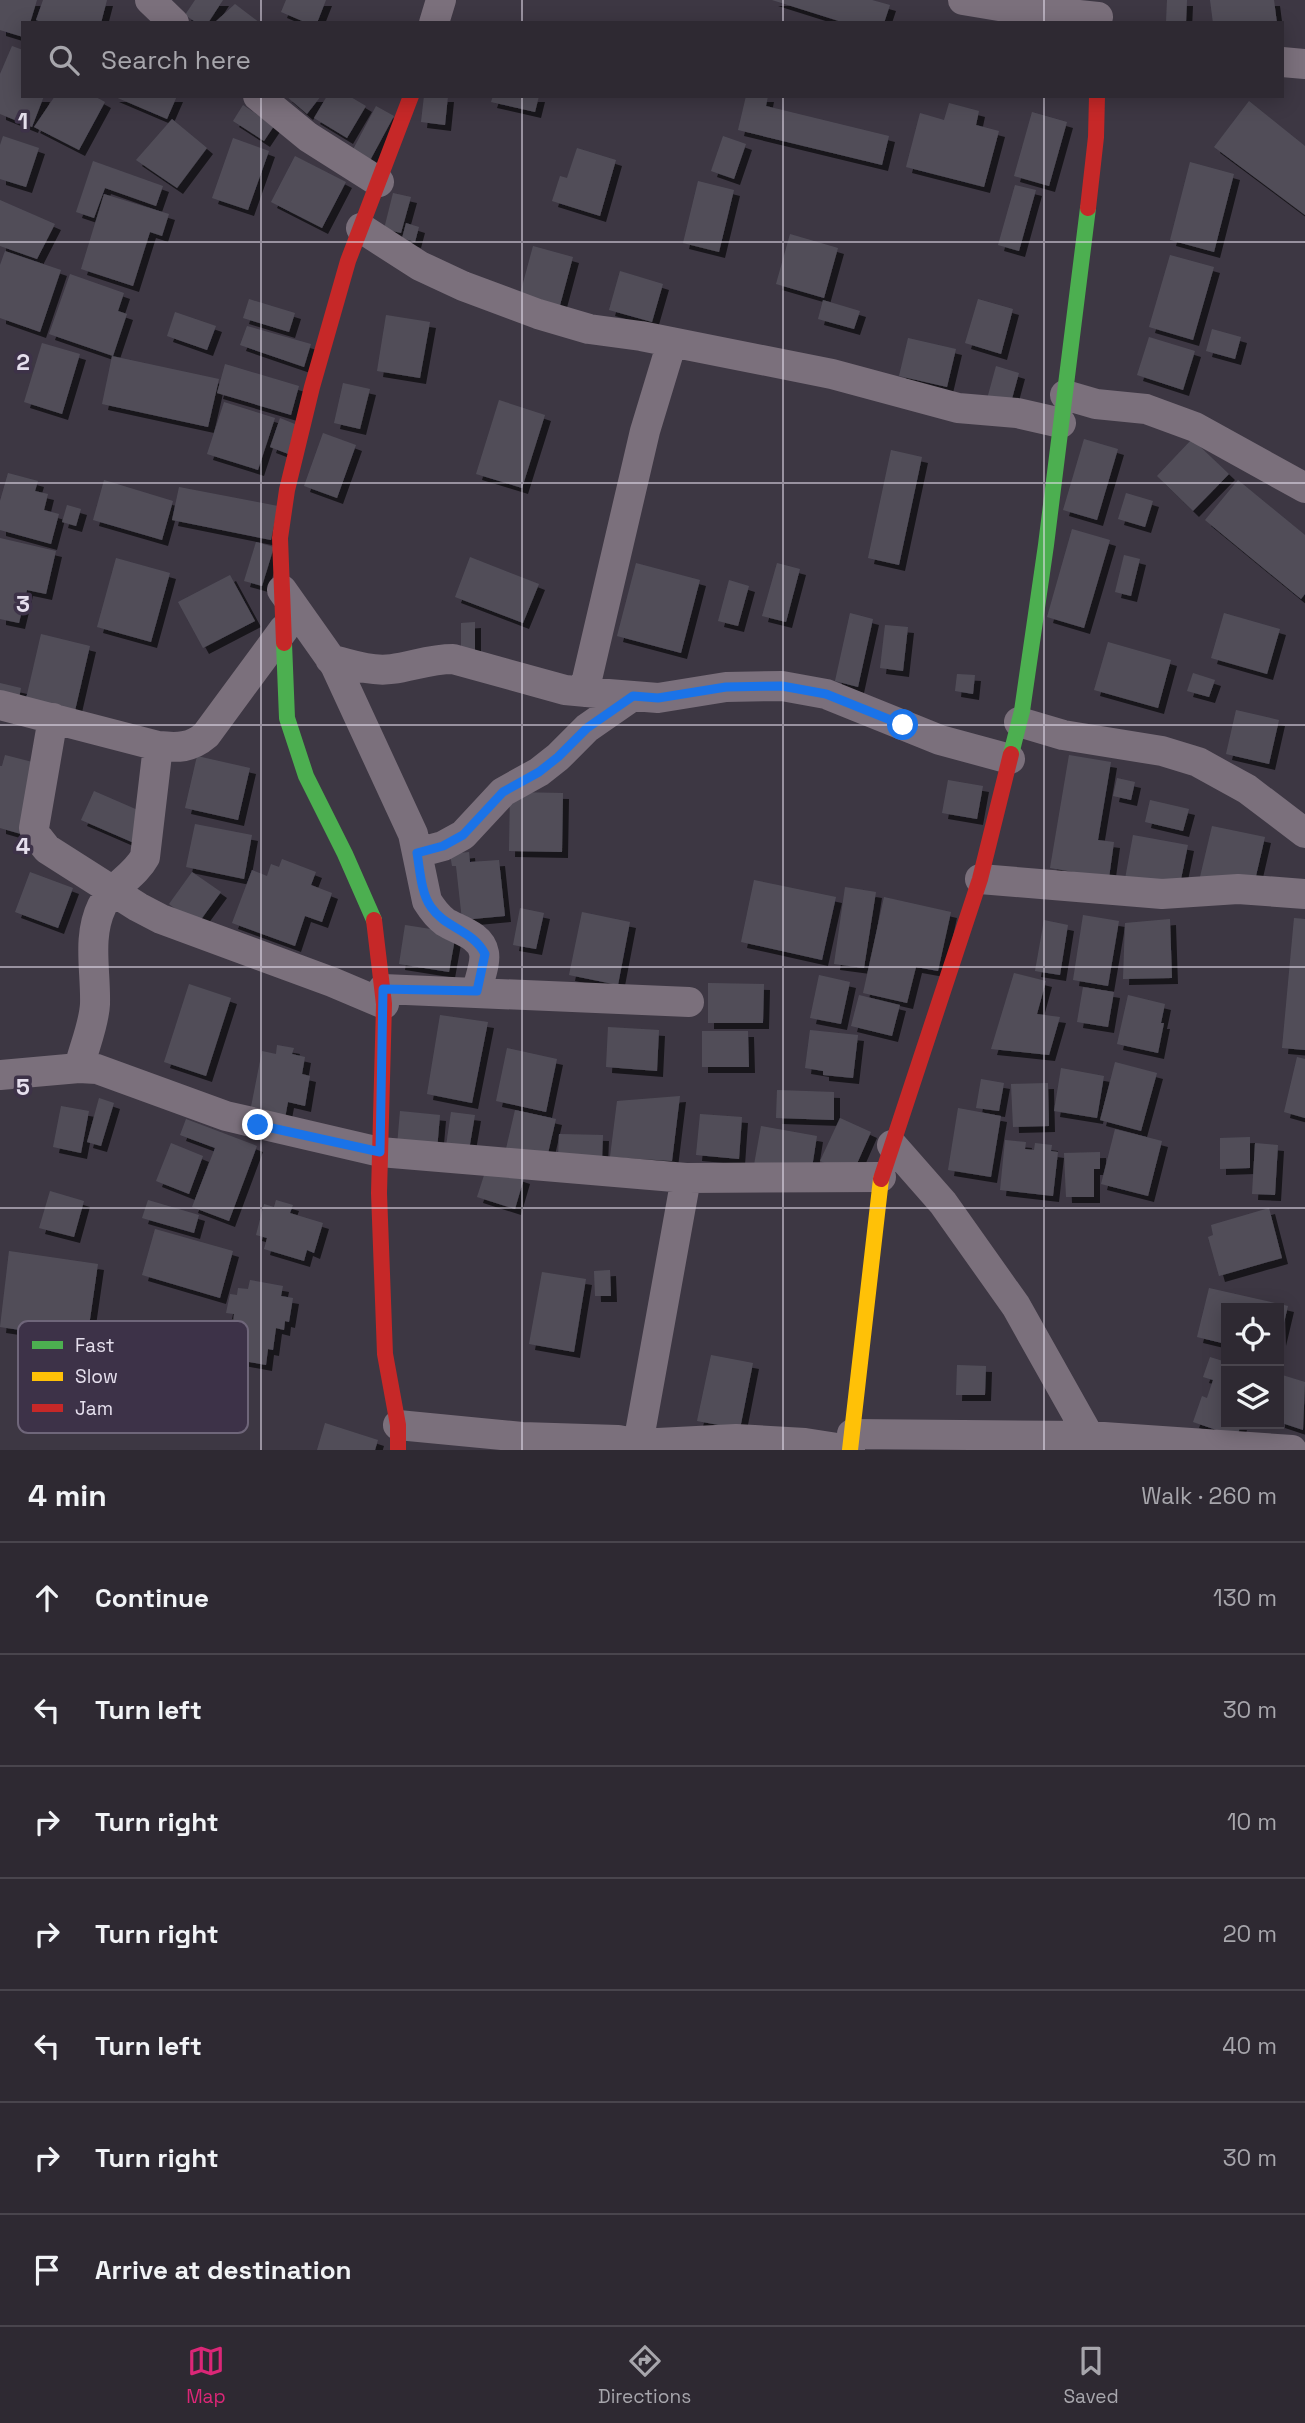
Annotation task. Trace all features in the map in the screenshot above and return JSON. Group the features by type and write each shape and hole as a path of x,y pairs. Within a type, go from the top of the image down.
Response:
{"street":[{"path":"150,0 172,21"},
{"path":"435,21 441,0"},
{"path":"963,0 1005,7 1098,13"},
{"path":"1284,62 1305,65"},
{"path":"260,98 308,136 379,182"},
{"path":"410,98 348,261 312,387 287,490 280,538 287,718 306,776 373,916 384,996 380,1152 385,1354 398,1438 522,1437 623,1444 736,1438 851,1445 1089,1436 1292,1450"},
{"path":"851,1445 881,1177 981,879 1019,722 1063,409 1096,137 1097,98"},
{"path":"361,228 420,266 463,286 538,314 589,329 672,342 832,374 958,408 1017,413 1096,404 1146,409 1195,427 1305,488"},
{"path":"584,692 645,431 672,342"},
{"path":"282,590 330,659 413,834 427,901 432,910 445,922 475,938 485,954 477,991"},
{"path":"0,705 158,746 181,748 196,744 284,629"},
{"path":"330,659 367,668 390,669 434,659 453,659 530,681 584,692 658,698 726,687 782,686 826,694 940,740 1010,759"},
{"path":"417,853 443,846 463,835 503,792 539,772 587,728 633,696"},
{"path":"53,718 36,820 36,835 47,849 161,919 332,982 384,996 477,991 608,1000 689,1002"},
{"path":"1019,722 1063,734 1162,751 1198,762 1247,789 1305,833"},
{"path":"79,1068 94,1004 93,935 102,906 112,891 140,866 145,857 158,746"},
{"path":"981,879 1162,894 1238,889 1305,894"},
{"path":"0,1075 79,1068 97,1069 226,1116 380,1152 687,1178 881,1177"},
{"path":"892,1144 943,1203 1016,1306 1089,1436"},
{"path":"623,1444 687,1178"}],"building":[{"path":"0,0 37,0 31,21 21,21 21,36 0,30"},
{"path":"43,0 107,0 102,21 36,20"},
{"path":"195,0 223,0 209,21 194,21 185,15"},
{"path":"286,0 326,0 318,21 302,21 281,12"},
{"path":"772,0 872,0 890,5 885,21 839,21"},
{"path":"1167,0 1187,0 1186,21 1166,21"},
{"path":"1210,0 1274,0 1277,21 1213,21"},
{"path":"235,4 257,21 216,21"},
{"path":"12,46 21,49 21,98 43,98 32,127 0,114 0,74"},
{"path":"54,98 98,98 105,102 79,150 34,127"},
{"path":"118,98 176,98 167,119"},
{"path":"288,98 319,98 307,114"},
{"path":"326,98 352,98 366,106 347,138 314,118"},
{"path":"424,98 448,98 445,125 421,122"},
{"path":"492,98 538,98 535,112 491,102"},
{"path":"746,98 768,98 766,106 889,136 882,165 738,130"},
{"path":"1249,101 1305,146 1305,215 1214,147"},
{"path":"949,103 979,111 976,125 999,131 984,187 906,167 920,113 944,120"},
{"path":"243,105 274,126 264,141 233,121"},
{"path":"376,106 394,116 367,166 349,157"},
{"path":"1032,112 1067,122 1049,186 1014,176"},
{"path":"172,119 207,148 177,188 136,160"},
{"path":"3,136 39,148 26,187 0,179 0,145"},
{"path":"723,136 746,144 734,179 711,171"},
{"path":"233,138 269,151 248,210 212,198"},
{"path":"577,148 616,160 600,216 552,201 560,176 567,178"},
{"path":"295,156 346,182 322,228 271,202"},
{"path":"93,161 163,186 156,206 105,188 94,218 76,212"},
{"path":"1190,162 1234,174 1214,252 1170,240"},
{"path":"698,181 734,190 719,252 683,243"},
{"path":"1015,185 1036,190 1019,251 998,245"},
{"path":"393,193 411,197 401,233 384,229"},
{"path":"104,194 169,214 162,236 150,232 133,286 81,269"},
{"path":"0,200 55,224 37,259 0,246"},
{"path":"406,223 419,227 415,242 402,238"},
{"path":"790,234 838,248 824,298 776,284"},
{"path":"533,246 573,257 559,309 519,298"},
{"path":"5,251 61,270 40,332 0,318 0,265"},
{"path":"1170,255 1214,267 1193,340 1149,327"},
{"path":"620,271 663,284 652,322 609,310"},
{"path":"70,274 124,293 118,311 127,314 113,356 49,334"},
{"path":"249,299 295,313 289,332 243,318"},
{"path":"978,299 1013,309 1001,354 965,343"},
{"path":"823,300 860,311 854,329 818,319"},
{"path":"175,312 216,326 207,350 167,336"},
{"path":"386,315 430,322 420,378 377,371"},
{"path":"247,326 311,344 304,367 240,345"},
{"path":"1212,329 1241,337 1235,359 1206,351"},
{"path":"1149,337 1195,351 1183,390 1137,375"},
{"path":"908,338 956,349 947,387 899,376"},
{"path":"42,343 80,354 62,414 24,402"},
{"path":"112,356 219,379 208,427 102,404"},
{"path":"225,364 299,386 291,415 217,393"},
{"path":"996,366 1019,373 1010,406 987,399"},
{"path":"343,383 370,389 360,429 334,423"},
{"path":"499,400 545,415 522,488 476,474"},
{"path":"224,402 275,418 258,470 207,454"},
{"path":"280,418 302,427 291,455 270,447"},
{"path":"323,433 356,445 337,498 304,486"},
{"path":"1084,439 1118,449 1097,520 1063,510"},
{"path":"1192,439 1229,474 1193,511 1157,476"},
{"path":"891,450 922,457 899,565 868,558"},
{"path":"8,473 38,481 35,491 48,494 44,510 59,514 51,544 0,530 0,501"},
{"path":"104,480 173,501 162,540 93,520"},
{"path":"1238,480 1305,535 1305,594 1301,599 1205,520"},
{"path":"179,487 278,506 271,540 172,520"},
{"path":"1126,493 1153,501 1145,527 1118,519"},
{"path":"67,505 81,509 76,526 62,522"},
{"path":"1072,529 1110,540 1084,628 1047,617"},
{"path":"0,538 56,551 46,594 27,590 19,623 0,619"},
{"path":"256,542 274,547 262,586 244,581"},
{"path":"1124,555 1140,559 1131,596 1115,592"},
{"path":"470,557 539,584 523,623 455,597"},
{"path":"116,558 170,573 151,642 97,627"},
{"path":"636,563 700,580 681,653 617,636"},
{"path":"777,563 800,569 786,622 762,616"},
{"path":"230,575 255,621 203,648 178,602"},
{"path":"729,580 749,586 738,626 718,621"},
{"path":"850,613 873,619 858,687 835,681"},
{"path":"1224,613 1280,629 1267,674 1211,658"},
{"path":"475,622 475,651 461,651 461,623"},
{"path":"885,625 908,627 903,671 880,668"},
{"path":"41,634 90,646 74,715 25,703"},
{"path":"1108,642 1171,660 1158,708 1094,690"},
{"path":"1193,673 1215,680 1209,697 1187,691"},
{"path":"957,674 975,675 973,694 955,691"},
{"path":"0,683 21,688 18,704 0,700"},
{"path":"1236,710 1279,720 1269,764 1226,754"},
{"path":"5,755 40,764 21,834 0,828 0,766"},
{"path":"1069,755 1111,762 1098,840 1114,842 1109,878 1050,868"},
{"path":"197,756 250,768 238,820 185,808"},
{"path":"1117,778 1135,782 1131,800 1113,796"},
{"path":"948,780 983,786 977,819 942,813"},
{"path":"94,791 147,814 134,843 81,820"},
{"path":"510,792 563,793 562,852 509,851"},
{"path":"1150,800 1189,809 1183,831 1145,822"},
{"path":"195,824 252,835 244,879 186,867"},
{"path":"1212,826 1265,837 1253,889 1200,877"},
{"path":"1133,835 1188,845 1179,889 1125,879"},
{"path":"469,852 470,862 499,860 505,916 462,920 456,866 452,866 450,854"},
{"path":"282,859 316,872 311,885 332,893 322,922 305,916 295,946 232,923 252,870 267,876 271,864 279,867"},
{"path":"30,872 73,888 58,928 15,912"},
{"path":"192,872 221,892 197,925 169,904"},
{"path":"754,880 836,897 822,960 741,942"},
{"path":"845,887 876,892 864,968 834,964"},
{"path":"884,897 951,912 938,971 916,967 907,1003 863,993"},
{"path":"520,908 544,913 536,949 513,945"},
{"path":"582,912 630,922 618,985 569,975"},
{"path":"1083,915 1119,921 1108,986 1073,980"},
{"path":"1294,918 1305,919 1305,1050 1282,1048"},
{"path":"1170,919 1172,978 1123,979 1125,923"},
{"path":"1044,920 1068,925 1060,975 1035,971"},
{"path":"405,925 456,933 449,972 399,964"},
{"path":"1014,973 1046,981 1037,1014 1060,1017 1049,1055 991,1049"},
{"path":"819,975 850,982 841,1024 810,1018"},
{"path":"708,983 764,984 763,1023 708,1023"},
{"path":"189,984 231,998 206,1076 164,1062"},
{"path":"1083,987 1114,992 1108,1027 1077,1022"},
{"path":"859,995 900,1005 892,1036 851,1026"},
{"path":"1128,995 1165,1004 1158,1053 1117,1044"},
{"path":"440,1015 488,1022 472,1103 427,1094"},
{"path":"608,1027 659,1030 657,1071 606,1067"},
{"path":"810,1030 858,1035 853,1078 823,1075 823,1071 805,1068"},
{"path":"702,1031 748,1031 749,1067 702,1067"},
{"path":"277,1045 294,1048 292,1054 305,1057 302,1074 310,1076 305,1106 288,1102 285,1118 250,1112 262,1051 276,1054"},
{"path":"507,1048 557,1059 546,1112 496,1101"},
{"path":"1297,1057 1305,1059 1305,1118 1284,1112"},
{"path":"1115,1062 1157,1073 1141,1131 1100,1120"},
{"path":"1061,1068 1104,1076 1097,1118 1054,1111"},
{"path":"981,1079 1004,1083 999,1111 976,1108"},
{"path":"1048,1083 1049,1126 1013,1127 1011,1084"},
{"path":"777,1090 834,1092 834,1120 776,1118"},
{"path":"680,1096 672,1161 610,1157 617,1101"},
{"path":"99,1098 114,1103 101,1146 87,1142"},
{"path":"61,1106 89,1111 81,1153 53,1147"},
{"path":"958,1108 1001,1116 991,1177 948,1170"},
{"path":"515,1110 556,1119 546,1162 505,1153"},
{"path":"400,1111 440,1115 437,1150 397,1146"},
{"path":"451,1112 475,1115 469,1150 446,1146"},
{"path":"700,1114 742,1117 739,1159 696,1155"},
{"path":"840,1118 871,1132 852,1175 820,1161"},
{"path":"186,1119 257,1146 229,1221 192,1207 215,1148 180,1135"},
{"path":"761,1126 817,1136 811,1174 754,1165"},
{"path":"1115,1129 1162,1141 1148,1196 1101,1184"},
{"path":"559,1134 603,1135 602,1160 558,1158"},
{"path":"1250,1137 1250,1168 1220,1169 1220,1138"},
{"path":"1005,1140 1026,1142 1025,1149 1034,1150 1035,1143 1052,1145 1051,1151 1058,1152 1053,1196 1000,1190"},
{"path":"171,1143 203,1156 189,1194 156,1181"},
{"path":"1255,1143 1278,1145 1275,1195 1252,1194"},
{"path":"1100,1152 1100,1169 1094,1169 1094,1197 1066,1197 1064,1153"},
{"path":"487,1166 524,1178 515,1209 477,1197"},
{"path":"50,1191 84,1201 74,1237 39,1228"},
{"path":"148,1200 199,1215 194,1233 142,1218"},
{"path":"276,1200 293,1205 290,1213 323,1223 314,1253 307,1250 304,1261 264,1249 267,1238 256,1235 264,1204 274,1207"},
{"path":"1269,1208 1282,1258 1219,1276 1208,1237 1213,1235 1211,1225"},
{"path":"155,1229 233,1251 220,1298 142,1275"},
{"path":"9,1251 98,1264 90,1321 18,1321 18,1330 0,1327"},
{"path":"610,1270 611,1296 595,1296 594,1271"},
{"path":"542,1272 586,1279 574,1352 529,1344"},
{"path":"250,1280 283,1286 281,1296 293,1298 289,1322 285,1321 284,1330 276,1328 273,1350 268,1349 266,1365 248,1362 248,1321 233,1321 234,1314 226,1313 230,1294 237,1295 238,1288 248,1289"},
{"path":"1209,1288 1275,1303 1221,1303 1221,1343 1197,1337"},
{"path":"1284,1305 1288,1306 1284,1323"},
{"path":"711,1355 753,1363 740,1429 697,1421"},
{"path":"1210,1357 1221,1360 1221,1429 1239,1429 1237,1437 1193,1422 1202,1396 1207,1398 1213,1380 1203,1377"},
{"path":"957,1365 986,1366 985,1395 956,1395"},
{"path":"1284,1376 1305,1382 1303,1430 1284,1424"},
{"path":"325,1423 378,1440 375,1450 317,1450"}],"traffic: fast":[{"path":"1011,754 1022,711 1046,545 1088,208"},
{"path":"284,643 287,718 306,776 374,920"}],"traffic: slow":[{"path":"850,1450 881,1179"}],"traffic: jam":[{"path":"284,643 280,538 287,490 312,387 348,261 410,98"},
{"path":"1088,208 1096,137 1097,98"},
{"path":"881,1179 980,879 1011,754"},
{"path":"374,920 384,1004 379,1193 385,1354 398,1425 398,1450"}],"route":[{"path":"258,1125 380,1152 383,989 477,991 485,954 475,938 445,922 432,910 427,901 417,853 443,846 463,835 503,792 539,772 587,728 633,696 658,698 726,687 782,686 826,694 903,725"}]}
